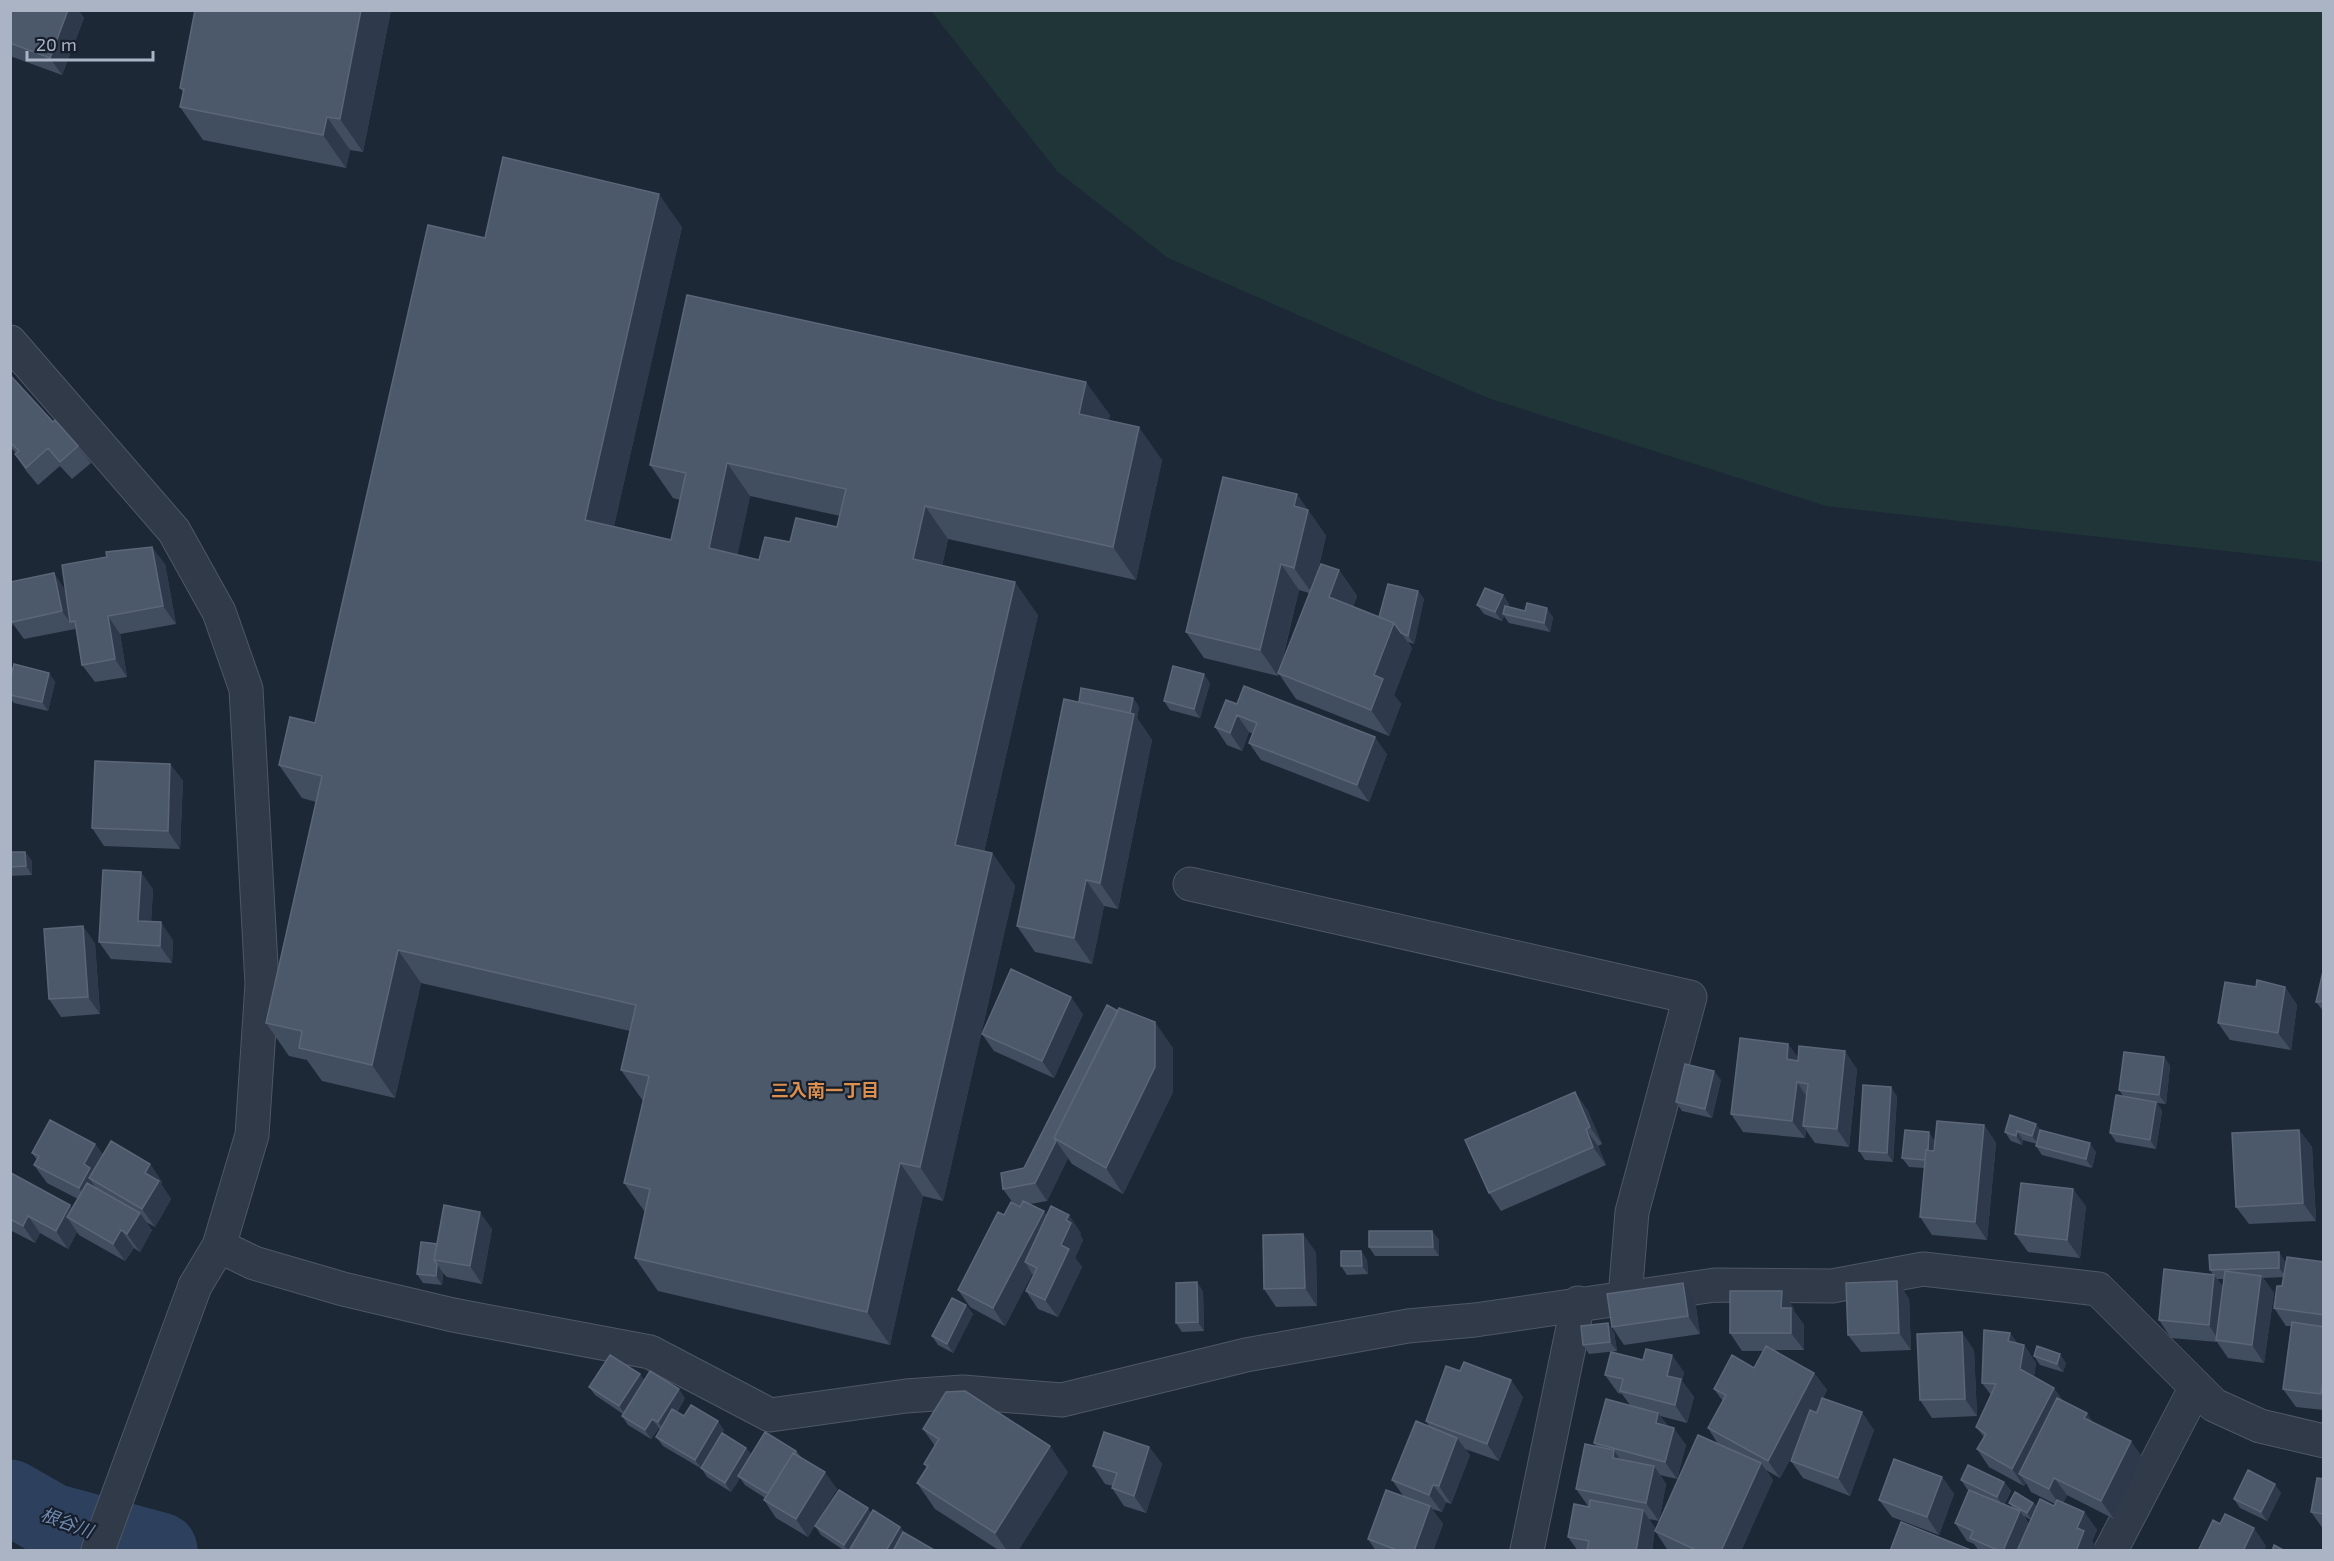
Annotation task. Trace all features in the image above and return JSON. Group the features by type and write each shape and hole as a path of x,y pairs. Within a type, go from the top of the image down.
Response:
{"street":[{"path":"10,342 174,531 219,612 246,689 262,984 252,1135 219,1246 195,1286 98,1551"},
{"path":"1190,884 1690,997 1632,1212 1625,1297"},
{"path":"219,1246 254,1263 344,1289 453,1315 650,1352 770,1415 906,1396 963,1392 1062,1400 1246,1355 1322,1340 1578,1303 1715,1286 1833,1286 1923,1269 2098,1289 2214,1405 2260,1426 2324,1441"},
{"path":"1527,1551 1578,1303"},
{"path":"2111,1551 2196,1387"}],"green space":[{"path":"931,11 2323,11 2323,562 1826,506 1488,398 1168,258 1057,171"}],"building":[{"path":"10,10 68,10 50,58 10,43"},
{"path":"195,10 361,10 340,119 327,117 323,135 180,107 184,89 180,88"},
{"path":"503,157 659,194 585,520 671,540 686,473 650,465 687,295 1086,382 1079,414 1139,427 1113,547 925,506 913,559 1015,582 955,845 992,853 920,1167 900,1163 867,1312 635,1258 650,1189 624,1183 649,1076 621,1070 636,1005 398,950 372,1065 299,1048 302,1031 266,1023 322,776 279,765 290,717 315,723 428,225 485,238","holes":["727,463 846,489 837,527 796,518 790,542 765,537 759,560 709,548"]},
{"path":"10,375 78,446 60,462 48,448 26,468 15,454 19,451 10,442"},
{"path":"1223,477 1297,494 1294,506 1308,510 1294,568 1281,564 1260,650 1186,632"},
{"path":"152,547 163,606 108,616 115,659 82,665 75,621 70,622 62,565 107,557 106,552"},
{"path":"1321,564 1339,570 1329,597 1394,623 1374,675 1383,679 1371,710 1278,673"},
{"path":"54,573 62,611 12,622 10,582"},
{"path":"1388,584 1418,591 1408,636 1401,633 1394,623 1379,617"},
{"path":"1485,588 1503,595 1495,612 1477,605"},
{"path":"1527,603 1547,608 1544,623 1503,614 1505,606 1525,611"},
{"path":"14,664 49,673 42,702 10,695 10,680"},
{"path":"1173,666 1204,674 1194,709 1164,701"},
{"path":"1244,686 1375,737 1357,785 1249,743 1257,723 1237,715 1230,733 1215,727 1226,700 1237,704"},
{"path":"1081,688 1133,698 1130,713 1079,702"},
{"path":"1064,699 1134,714 1100,883 1086,880 1074,938 1017,926"},
{"path":"95,761 170,764 168,831 92,828"},
{"path":"10,852 25,852 26,866 10,867"},
{"path":"103,870 141,872 138,921 161,922 160,946 99,942"},
{"path":"83,926 88,997 49,999 44,929"},
{"path":"2324,967 2324,1001 2316,1002"},
{"path":"1011,969 1071,997 1042,1061 982,1034"},
{"path":"2257,980 2285,987 2278,1033 2218,1023 2225,982 2256,987"},
{"path":"1107,1005 1118,1011 1054,1138 1056,1141 1035,1183 1003,1189 1001,1173 1024,1168"},
{"path":"1119,1008 1155,1022 1155,1067 1106,1168 1054,1138"},
{"path":"1740,1038 1788,1044 1787,1059 1798,1061 1799,1046 1845,1051 1837,1129 1803,1126 1808,1084 1797,1082 1792,1121 1731,1114"},
{"path":"2124,1052 2164,1057 2159,1095 2119,1090"},
{"path":"1685,1064 1714,1071 1705,1109 1676,1102"},
{"path":"1863,1085 1891,1087 1887,1153 1859,1151"},
{"path":"1575,1092 1590,1127 1586,1129 1593,1147 1489,1193 1465,1140"},
{"path":"2116,1095 2156,1102 2150,1140 2110,1133"},
{"path":"2010,1115 2036,1124 2032,1136 2017,1131 2016,1136 2005,1132"},
{"path":"50,1120 95,1144 84,1164 90,1168 79,1188 34,1165 39,1156 32,1153"},
{"path":"1937,1121 1984,1125 1975,1222 1920,1217 1926,1150 1934,1151"},
{"path":"1905,1130 1929,1132 1925,1160 1902,1158"},
{"path":"2040,1130 2090,1143 2086,1159 2036,1146"},
{"path":"2299,1130 2303,1203 2236,1207 2232,1133"},
{"path":"111,1141 150,1164 145,1173 159,1181 142,1209 89,1178"},
{"path":"11,1173 70,1205 56,1231 28,1216 23,1226 10,1219"},
{"path":"87,1183 140,1213 127,1234 121,1230 113,1244 67,1217"},
{"path":"2021,1183 2073,1189 2067,1240 2015,1234"},
{"path":"1023,1201 1044,1211 993,1308 958,1290 998,1212 1004,1215 1011,1202 1020,1207"},
{"path":"444,1205 480,1212 470,1266 434,1260"},
{"path":"1051,1206 1069,1215 1066,1220 1071,1223 1061,1245 1069,1249 1045,1300 1026,1291 1037,1268 1025,1262"},
{"path":"1369,1231 1432,1231 1433,1247 1369,1247"},
{"path":"1303,1234 1305,1288 1264,1289 1263,1235"},
{"path":"421,1242 437,1244 434,1260 437,1264 436,1276 417,1274"},
{"path":"1341,1251 1361,1251 1362,1266 1341,1266"},
{"path":"2279,1252 2279,1268 2210,1270 2209,1255"},
{"path":"2287,1257 2324,1262 2324,1315 2274,1308 2277,1286 2282,1286"},
{"path":"2164,1269 2214,1275 2209,1325 2159,1320"},
{"path":"2225,1271 2261,1276 2252,1345 2216,1340"},
{"path":"1897,1281 1899,1333 1848,1335 1846,1283"},
{"path":"1197,1282 1198,1322 1176,1323 1176,1283"},
{"path":"1683,1283 1688,1316 1612,1327 1607,1294"},
{"path":"1730,1291 1782,1291 1781,1308 1791,1308 1791,1333 1730,1333"},
{"path":"952,1298 966,1305 947,1344 932,1336"},
{"path":"2292,1322 2324,1327 2324,1376 2321,1394 2283,1389"},
{"path":"1608,1323 1610,1342 1583,1345 1581,1326"},
{"path":"1984,1330 2010,1333 2008,1341 2024,1345 2020,1369 2054,1388 2012,1469 1977,1449 1986,1434 1976,1427 1996,1384 1982,1383"},
{"path":"1962,1332 1965,1399 1920,1400 1917,1334"},
{"path":"1766,1346 1814,1373 1768,1461 1708,1428 1726,1395 1714,1389 1732,1355 1754,1368"},
{"path":"2037,1346 2060,1354 2057,1364 2034,1356"},
{"path":"1646,1349 1672,1355 1667,1376 1681,1379 1675,1405 1620,1391 1623,1379 1605,1375 1611,1352 1643,1360"},
{"path":"610,1355 640,1374 619,1406 589,1387"},
{"path":"1464,1362 1511,1380 1487,1444 1426,1421 1446,1366 1460,1371"},
{"path":"650,1371 679,1389 658,1422 652,1419 645,1430 622,1416"},
{"path":"965,1391 1050,1446 995,1533 917,1483 928,1466 924,1464 939,1439 923,1429 946,1392"},
{"path":"1822,1398 1862,1412 1838,1478 1791,1461 1810,1410 1817,1413"},
{"path":"2057,1398 2087,1413 2084,1418 2131,1441 2101,1501 2054,1478 2049,1489 2019,1474"},
{"path":"1606,1399 1658,1413 1656,1423 1674,1428 1665,1462 1594,1443"},
{"path":"691,1405 718,1421 695,1460 656,1437 672,1409 684,1416"},
{"path":"1416,1421 1457,1438 1439,1486 1433,1485 1429,1495 1392,1480"},
{"path":"765,1432 796,1451 768,1494 738,1476"},
{"path":"1104,1432 1149,1447 1134,1496 1112,1488 1117,1473 1093,1466"},
{"path":"722,1433 746,1448 725,1483 701,1468"},
{"path":"1698,1435 1761,1463 1721,1551 1698,1551 1655,1531"},
{"path":"1585,1444 1614,1450 1613,1458 1654,1466 1646,1503 1576,1489"},
{"path":"793,1453 825,1472 796,1519 764,1500"},
{"path":"1894,1459 1942,1477 1927,1517 1879,1500"},
{"path":"1968,1465 2004,1482 1997,1497 1961,1480"},
{"path":"2248,1470 2275,1484 2261,1512 2234,1499"},
{"path":"2317,1478 2324,1479 2324,1514 2311,1512"},
{"path":"839,1490 868,1508 844,1545 815,1526"},
{"path":"1386,1490 1430,1506 1414,1551 1399,1551 1368,1539"},
{"path":"1969,1490 2020,1511 2003,1551 1970,1538 1973,1531 1955,1523"},
{"path":"2015,1492 2033,1503 2027,1513 2009,1503"},
{"path":"2040,1499 2054,1506 2057,1500 2084,1512 2077,1528 2084,1531 2076,1551 2017,1551"},
{"path":"1590,1500 1643,1510 1636,1551 1587,1551 1589,1541 1568,1537 1574,1504 1589,1507"},
{"path":"873,1510 900,1527 886,1551 852,1551 850,1549"},
{"path":"2225,1514 2254,1528 2243,1551 2198,1551 2213,1520 2220,1524"},
{"path":"1901,1522 1973,1551 1890,1551"},
{"path":"903,1532 936,1551 893,1551"},
{"path":"2274,1545 2285,1551 2272,1551"}],"waterway":[{"name":"根谷川","path":"10,1497 52,1521 160,1550"}],"district":[{"name":"三入南一丁目","path":"825,1090"}]}
